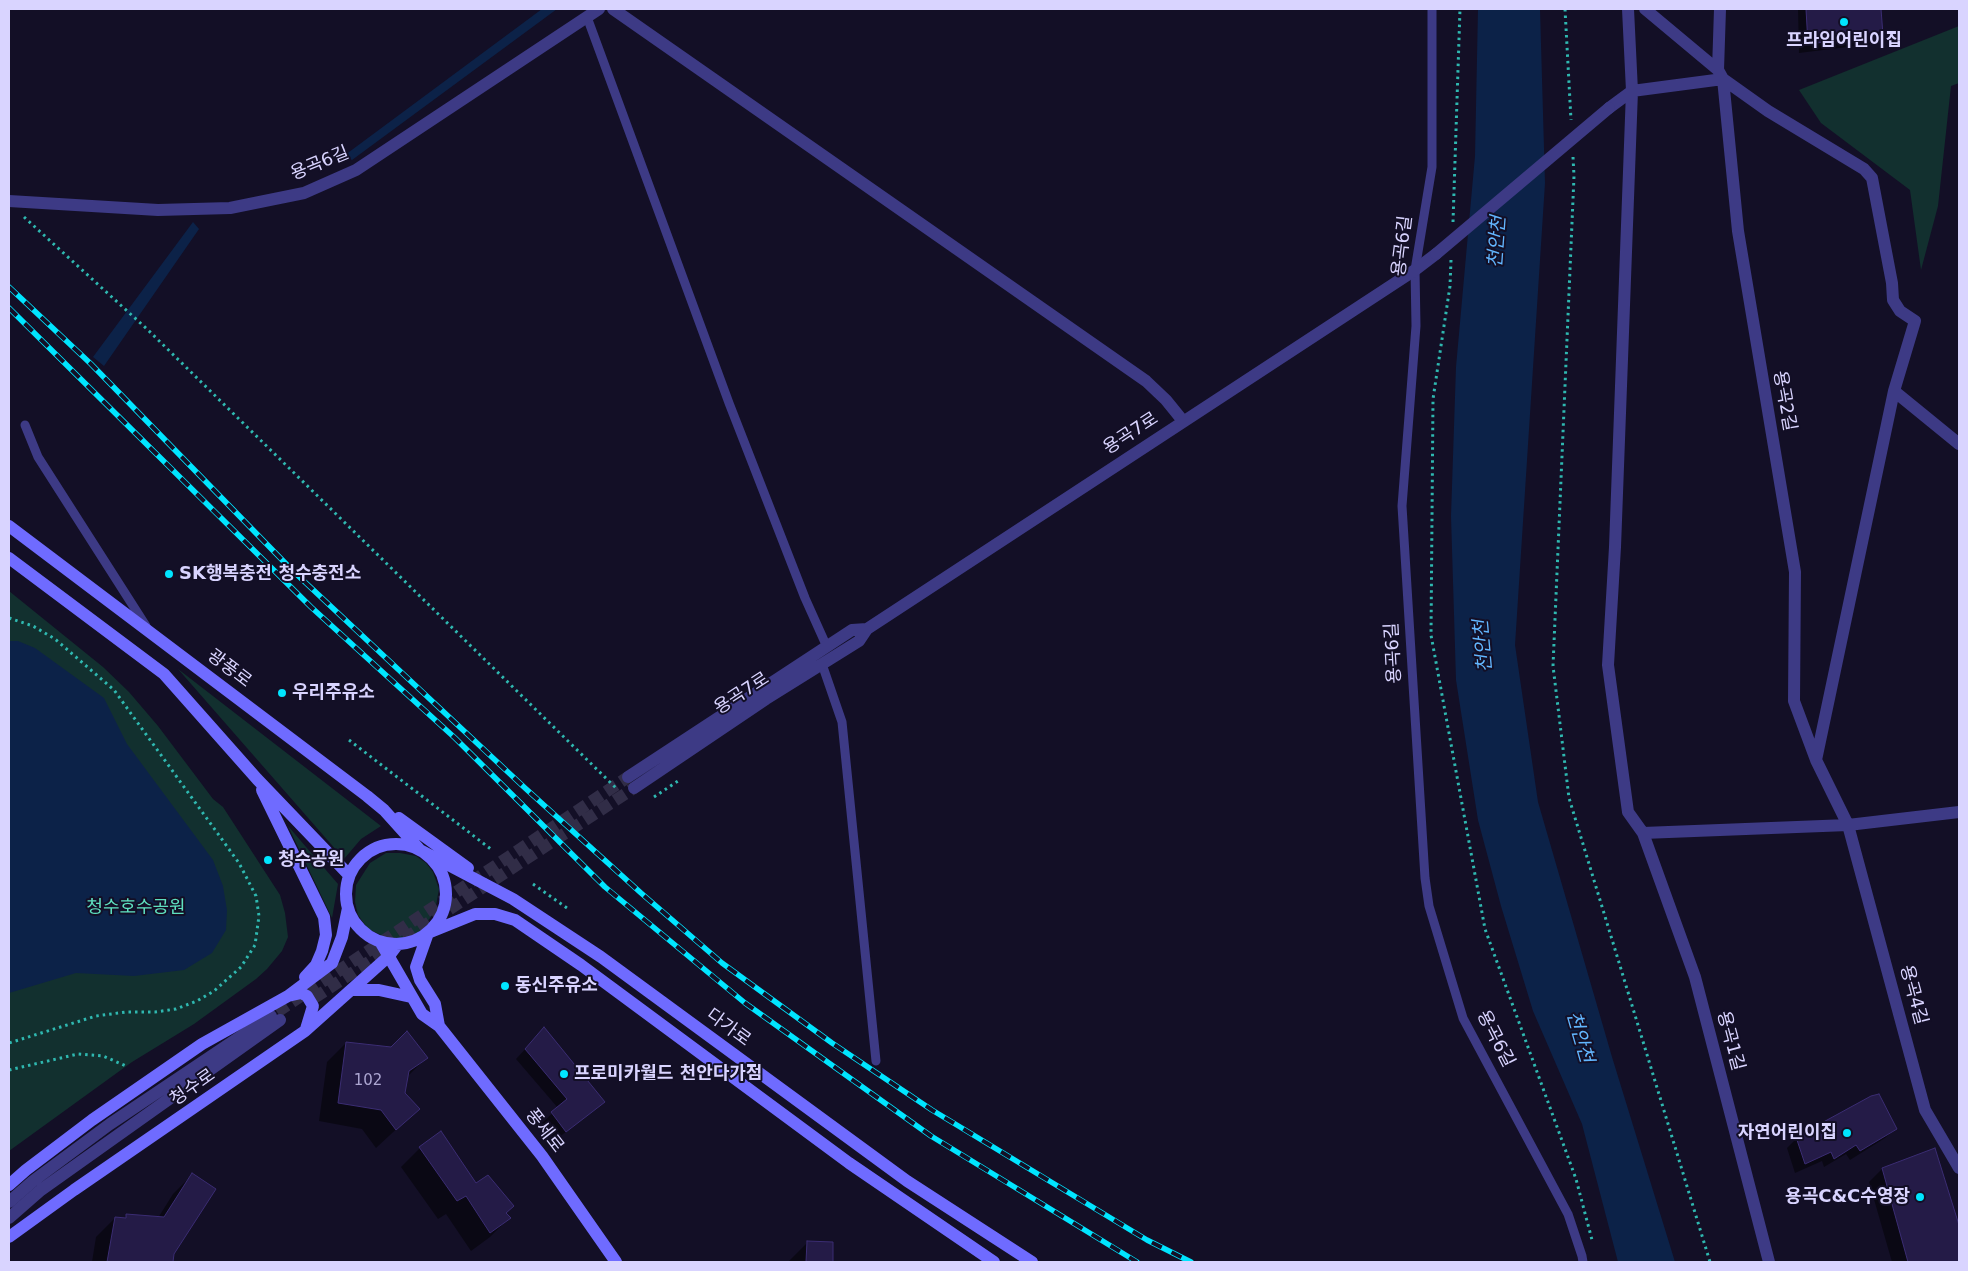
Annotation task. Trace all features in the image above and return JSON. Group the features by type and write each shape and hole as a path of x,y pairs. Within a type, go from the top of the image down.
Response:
{"street":[{"name":"용곡6길","path":"9,201 158,210 230,208 304,193 356,170 599,9"},
{"path":"613,9 1146,381 1166,400 1182,421"},
{"path":"1628,9 1632,91 1615,547 1608,665 1628,812 1643,833 1848,824 1959,812"},
{"path":"1645,9 1721,74 1768,111 1864,169 1872,178 1892,283 1893,300 1900,310 1915,321 1894,391 1816,760"},
{"name":"용곡2길","path":"1720,9 1721,74 1738,230 1795,572 1794,701 1816,760 1848,824"},
{"path":"1632,91 1721,74"},
{"name":"용곡7로","path":"867,629 852,630 631,782 859,641 867,629 1182,421 1416,270 1609,108 1632,91"},
{"path":"1894,391 1959,444"},
{"name":"광풍로","path":"9,526 367,796 384,810 420,850"},
{"path":"9,558 164,674 256,779 349,875"},
{"path":"256,779 324,917 326,935 316,965 288,996"},
{"path":"367,796 513,899"},
{"name":"용곡4길","path":"1848,824 1925,1110 1959,1168"},
{"name":"용곡1길","path":"1643,833 1695,977 1769,1262"},
{"path":"388,844 405,844 420,850 433,860 438,867 446,889 445,906 438,921 428,933 414,941 398,944 382,943 367,936 355,924 348,908 346,891 349,875 358,860 372,850 388,844"},
{"name":"다가로","path":"420,850 513,899 601,956 907,1181 1032,1262"},
{"path":"288,996 332,963 342,937 348,908"},
{"name":"다가로","path":"428,933 475,914 495,914 515,920 581,965 849,1163 994,1262"},
{"name":"풍세로","path":"428,933 416,967 420,980 435,1004 439,1026"},
{"name":"풍세로","path":"382,943 422,1014 439,1026 542,1156 616,1262"},
{"name":"청수로","path":"9,1238 74,1190 305,1031 389,956 398,944"},
{"path":"352,990 379,990 411,997"},
{"path":"288,996 301,993 307,996 313,1006 305,1031"},
{"name":"청수로","path":"9,1185 92,1120 202,1044 288,996"},
{"path":"9,1202 33,1181 110,1124 279,1016 42,1190 9,1218"}],"lane":[{"name":"용곡6길","path":"1432,9 1432,167 1416,270 1416,326 1402,506 1425,878 1429,906 1463,1018 1568,1214 1582,1256 1582,1262"},
{"path":"587,18 729,403 805,598 827,647"},
{"path":"25,425 38,458 149,631"},
{"path":"822,664 842,722 876,1061"}],"path":[{"path":"1453,227 1460,9"},
{"path":"23,215 148,330 621,792"},
{"path":"1451,256 1450,286 1433,399 1431,635 1485,928 1576,1179 1593,1244"},
{"path":"9,618 33,626 55,639 99,675 127,705 239,863 256,896 259,916 255,945 245,961 214,992 176,1008 162,1011 96,1016 9,1043"},
{"path":"349,740 492,850"},
{"path":"654,797 681,779"},
{"path":"533,884 567,908"},
{"path":"9,1070 78,1054 103,1056 126,1066"}],"green space":[{"path":"1959,26 1959,83 1951,86 1938,206 1921,270 1910,190 1821,123 1799,90"},
{"name":"청수호수공원","path":"9,591 103,667 129,692 158,726 213,799 223,807 280,895 285,913 288,937 282,951 256,979 194,1024 132,1062 9,1151"},
{"path":"178,669 381,826 361,839 344,859"},
{"path":"288,826 338,884 332,918"},
{"path":"386,853 416,856 426,863 433,872 439,889 435,911 419,934 392,940 368,929 358,915 355,902 356,885 370,863"}],"water":[{"path":"542,9 557,9 352,160 345,155"},
{"name":"천안천","path":"1478,9 1540,9 1545,183 1515,645 1538,802 1612,1057 1675,1262 1618,1262 1582,1124 1533,1011 1501,906 1478,820 1456,680 1451,516 1456,367 1475,156"},
{"path":"193,222 199,229 104,366 93,357"},
{"path":"9,641 18,641 35,648 104,698 127,744 213,860 223,886 227,910 226,930 212,953 184,970 134,976 76,973 9,993"}],"building":[{"name":"프라임어린이집","path":"1806,9 1881,9 1883,35 1808,44"},
{"name":"프로미카월드 천안다가점","path":"544,1027 605,1102 566,1132 551,1112 567,1099 525,1049"},
{"path":"407,1031 428,1058 409,1071 405,1093 420,1109 396,1130 381,1110 338,1103 346,1042 391,1047"},
{"name":"자연어린이집","path":"1879,1094 1897,1129 1860,1151 1856,1145 1834,1159 1831,1152 1805,1164 1796,1137 1871,1096"},
{"path":"441,1131 476,1183 488,1175 514,1206 506,1213 511,1218 490,1233 466,1196 457,1201 419,1147"},
{"name":"용곡C&C수영장","path":"1935,1148 1959,1225 1959,1262 1908,1262 1882,1168"},
{"path":"192,1173 216,1189 174,1254 173,1262 107,1262 115,1217 126,1218 126,1214 164,1217"},
{"path":"807,1241 833,1242 833,1262 806,1262"}],"tunnel":[{"path":"277,1012 628,777"},
{"path":"314,998 634,788"}],"railway":[{"path":"9,287 91,364 292,570 525,788 722,963 832,1043 932,1110 1147,1240 1191,1262"},
{"path":"9,308 311,607 455,738 605,887 745,1003 931,1136 1137,1262"}],"place":[{"name":"프라임어린이집","path":"1844,22"},
{"name":"SK행복충전 청수충전소","path":"169,574"},
{"name":"우리주유소","path":"282,693"},
{"name":"청수공원","path":"268,860"},
{"name":"동신주유소","path":"505,986"},
{"name":"프로미카월드 천안다가점","path":"564,1074"},
{"name":"자연어린이집","path":"1847,1133"},
{"name":"용곡C&C수영장","path":"1920,1197"}]}
